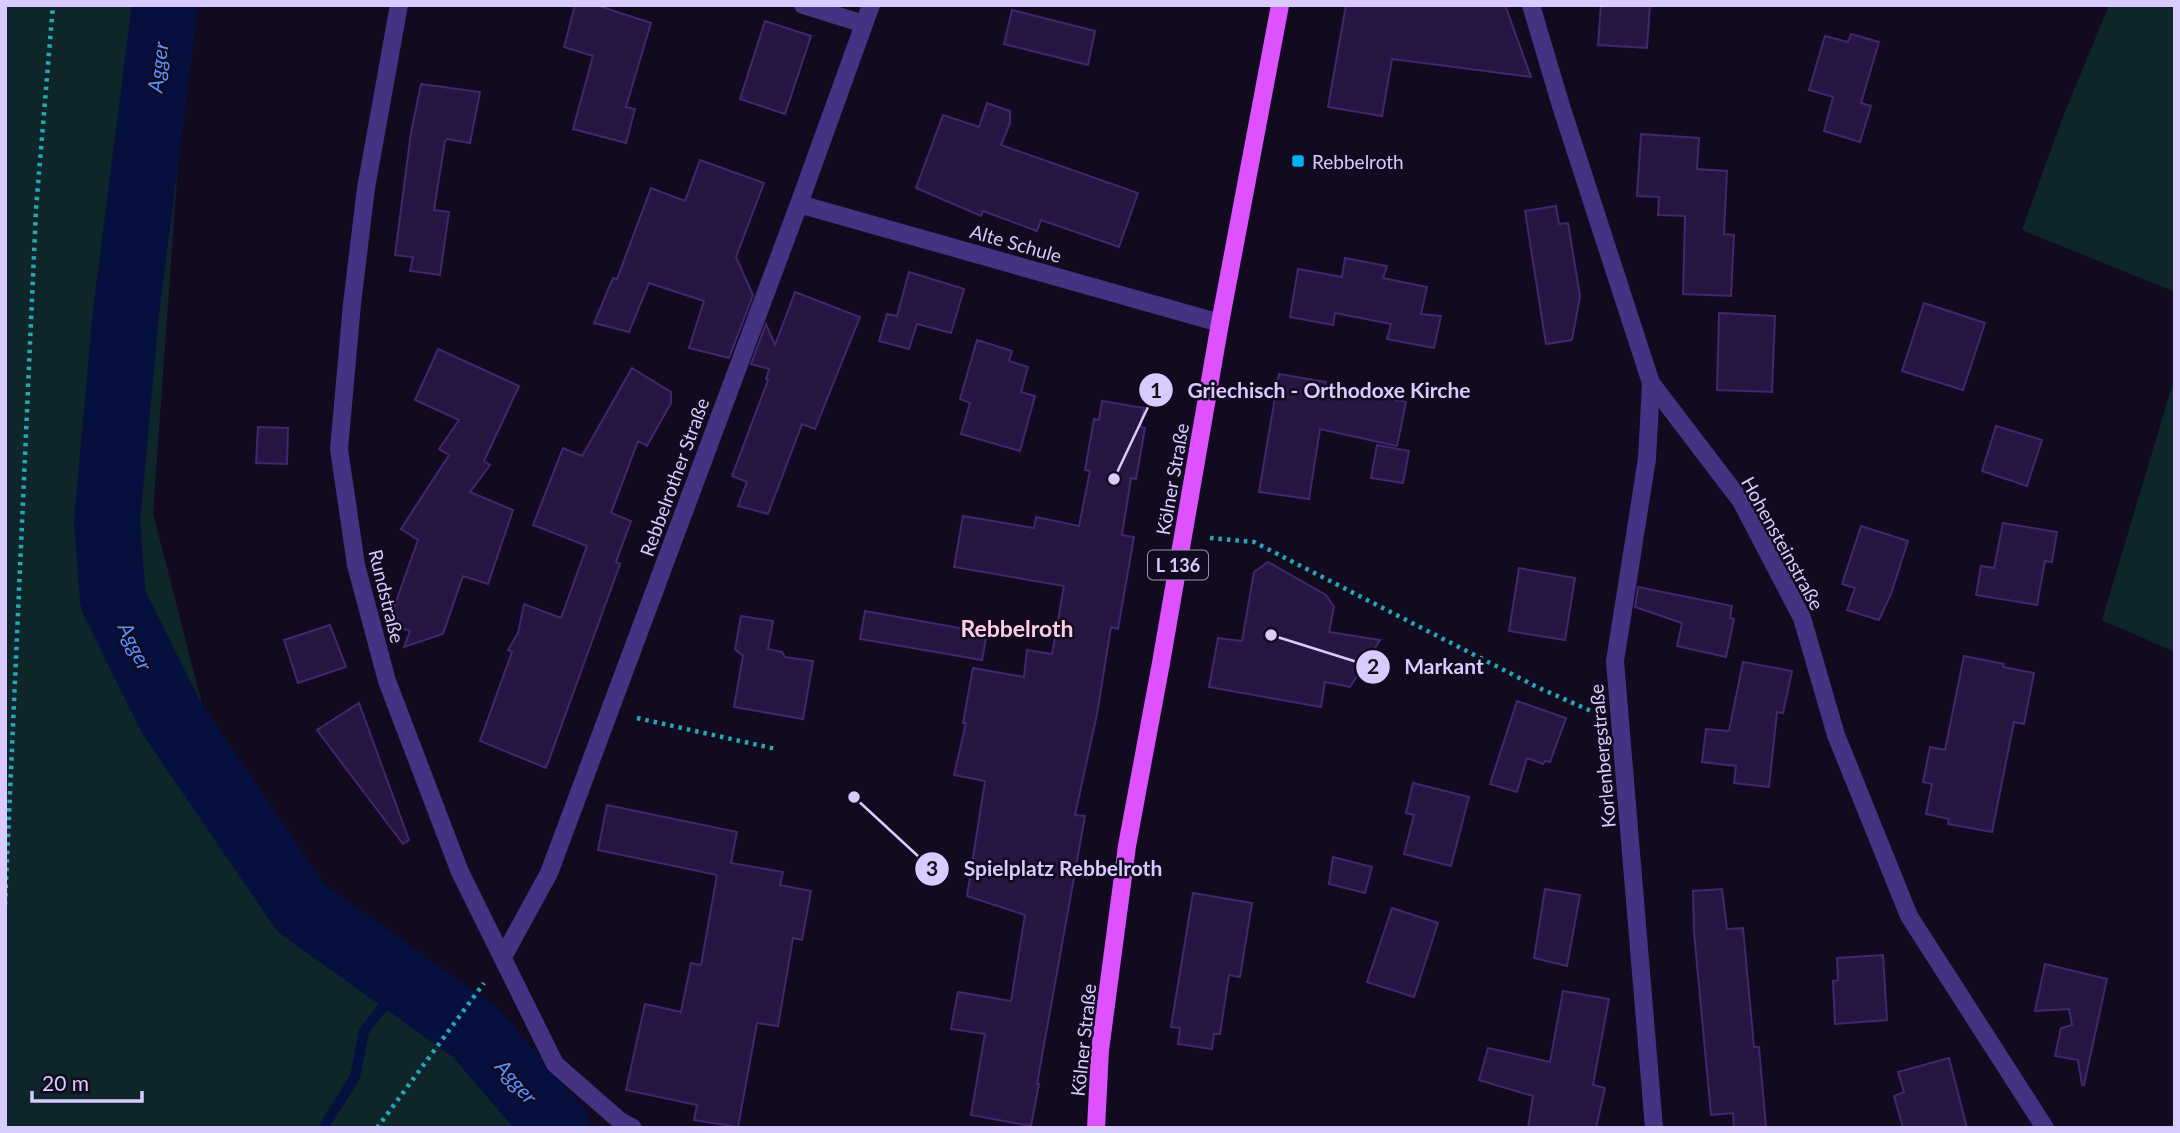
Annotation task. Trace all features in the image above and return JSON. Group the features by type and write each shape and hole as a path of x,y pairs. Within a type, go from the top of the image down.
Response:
{"main road":[{"name":"Kölner Straße","path":"1096,1128 1100,1050 1127,846 1220,323 1280,5"}],"street":[{"name":"Rundstraße","path":"399,5 366,188 339,449 356,565 387,681 460,872 555,1064 620,1121 633,1128"},
{"path":"803,5 864,24"},
{"name":"Rebbelrother Straße","path":"503,957 549,873 611,712 871,5"},
{"name":"Hohensteinstraße","path":"1531,5 1651,383 1741,501 1802,618 1836,735 1909,916 2045,1128"},
{"name":"Alte Schule","path":"799,204 1220,323"},
{"name":"Korlenbergstraße","path":"1651,383 1647,459 1615,661 1654,1128"}],"path":[{"path":"5,905 36,209 53,5"},
{"path":"1183,535 1254,542 1538,687 1621,724"},
{"path":"611,712 776,749"},
{"path":"377,1128 482,986"}],"green space":[{"path":"5,5 194,5 187,39 153,513 211,739 380,992 538,1128 5,1128"},
{"path":"2109,5 2175,5 2175,292 2022,230 2061,122"},
{"path":"2175,376 2175,652 2102,620"}],"building":[{"path":"575,5 596,5 651,23 626,107 635,109 626,143 573,129 593,56 564,47"},
{"path":"1346,5 1505,5 1531,77 1392,59 1382,116 1328,107"},
{"path":"1601,5 1650,5 1647,48 1598,45"},
{"path":"1012,10 1095,31 1088,65 1004,44"},
{"path":"765,21 811,36 785,114 740,99"},
{"path":"1851,34 1879,42 1861,103 1871,106 1860,142 1824,131 1833,97 1809,90 1825,36 1848,42"},
{"path":"421,84 480,92 470,143 447,139 445,141 434,210 449,212 440,275 410,271 413,257 395,255 411,133"},
{"path":"987,103 1010,111 1010,123 1001,145 1138,193 1119,247 1041,220 1037,231 983,211 981,216 916,188 943,115 979,127"},
{"path":"1641,134 1699,138 1697,169 1727,171 1724,234 1734,235 1731,296 1683,294 1685,216 1658,215 1659,197 1637,196"},
{"path":"700,160 764,183 736,257 753,295 729,358 689,348 704,301 649,283 629,332 594,323 613,278 617,279 651,188 685,201"},
{"path":"1556,206 1559,224 1568,223 1580,296 1572,340 1546,344 1525,211"},
{"path":"1345,258 1387,266 1383,278 1427,287 1421,314 1441,316 1434,348 1387,339 1391,324 1335,313 1333,325 1290,317 1298,269 1342,277"},
{"path":"909,272 964,289 951,333 917,324 909,349 879,341 887,314 897,316"},
{"path":"795,292 860,317 815,429 802,424 768,514 738,506 747,482 732,476 768,380 769,369 751,364 766,324 775,345"},
{"path":"1924,303 1985,323 1963,390 1902,371"},
{"path":"1719,313 1775,316 1772,392 1717,390"},
{"path":"977,340 1012,351 1009,361 1028,367 1021,392 1035,396 1020,451 961,434 970,403 960,399"},
{"path":"438,349 519,386 484,461 490,465 470,492 513,510 488,584 463,576 443,634 404,647 410,631 388,624 418,540 401,529 449,455 439,449 459,420 415,400"},
{"path":"632,368 671,392 671,403 647,446 638,441 611,513 631,521 616,562 620,564 546,768 480,741 512,652 508,650 518,633 524,604 561,618 587,546 533,525 563,448 582,456"},
{"path":"1279,374 1326,382 1325,385 1406,402 1397,446 1320,429 1309,499 1259,492"},
{"path":"1102,401 1144,408 1140,427 1145,428 1136,479 1131,478 1122,535 1134,537 1118,629 1111,627 1097,714 1075,815 1085,816 1031,1126 971,1115 985,1034 951,1029 958,992 1011,1001 1025,915 967,896 985,781 954,775 966,723 963,723 973,668 1024,677 1027,650 1052,654 1064,586 954,567 963,516 1034,528 1036,517 1079,526 1090,471 1085,470 1094,419 1099,420"},
{"path":"1996,426 2042,440 2027,486 1982,471"},
{"path":"258,427 288,428 287,464 256,463"},
{"path":"1377,445 1409,451 1403,483 1371,478"},
{"path":"2003,523 2057,532 2052,562 2045,561 2037,605 1976,595 1981,566 1994,568"},
{"path":"1861,526 1908,541 1891,594 1879,620 1847,610 1855,588 1842,584"},
{"path":"1268,562 1326,595 1334,607 1329,632 1380,640 1350,687 1325,682 1321,707 1209,687 1218,638 1242,641 1254,572"},
{"path":"1519,568 1575,578 1565,640 1509,631"},
{"path":"1638,587 1732,606 1730,618 1734,619 1726,657 1677,646 1682,623 1635,607"},
{"path":"865,611 987,633 982,660 860,639"},
{"path":"741,616 773,621 768,649 782,652 785,657 813,661 803,719 734,707 743,656 735,649"},
{"path":"330,625 346,667 298,683 284,640"},
{"path":"1964,656 2034,673 2024,724 2014,722 1992,832 1948,824 1949,819 1926,814 1932,784 1923,782 1930,747 1945,750"},
{"path":"1743,662 1792,671 1783,713 1777,712 1769,787 1734,783 1736,766 1702,762 1706,729 1729,731"},
{"path":"1517,701 1566,718 1550,762 1545,761 1543,764 1527,758 1517,792 1490,784"},
{"path":"359,703 409,840 403,844 317,730"},
{"path":"1413,783 1469,797 1451,866 1404,854 1414,815 1406,813"},
{"path":"607,805 737,832 731,863 783,872 780,885 811,891 802,940 793,938 778,1026 757,1023 738,1127 694,1120 697,1105 626,1090 645,1004 681,1012 691,963 701,965 717,875 598,850"},
{"path":"1333,857 1372,867 1365,893 1329,884"},
{"path":"1545,889 1580,895 1567,966 1534,958"},
{"path":"1722,889 1727,929 1743,928 1754,1047 1759,1047 1766,1128 1734,1128 1733,1113 1711,1115 1694,932 1693,891"},
{"path":"1193,893 1252,903 1240,977 1229,975 1220,1034 1214,1034 1212,1049 1178,1044 1180,1028 1171,1027"},
{"path":"1392,908 1438,923 1414,997 1367,982"},
{"path":"1883,955 1887,1020 1835,1024 1833,981 1838,980 1837,958"},
{"path":"2045,964 2107,979 2084,1085 2078,1060 2055,1056 2061,1028 2072,1025 2069,1009 2035,1011"},
{"path":"1563,991 1609,999 1593,1085 1605,1088 1596,1128 1528,1128 1533,1096 1479,1080 1488,1048 1550,1062"},
{"path":"1949,1058 1967,1128 1903,1128 1894,1096 1904,1092 1898,1072"}],"waterway":[{"name":"Agger","path":"165,5 126,312 107,522 113,600 171,717 301,908 476,1033 557,1128"},
{"path":"323,1128 355,1077 364,1031 403,981"}],"place":[{"name":"Rebbelroth","path":"1298,161"},
{"name":"Griechisch - Orthodoxe Kirche","path":"1114,479"},
{"name":"Markant","path":"1271,635"},
{"name":"Spielplatz Rebbelroth","path":"854,797"}],"district":[{"name":"Rebbelroth","path":"1017,628"}]}
